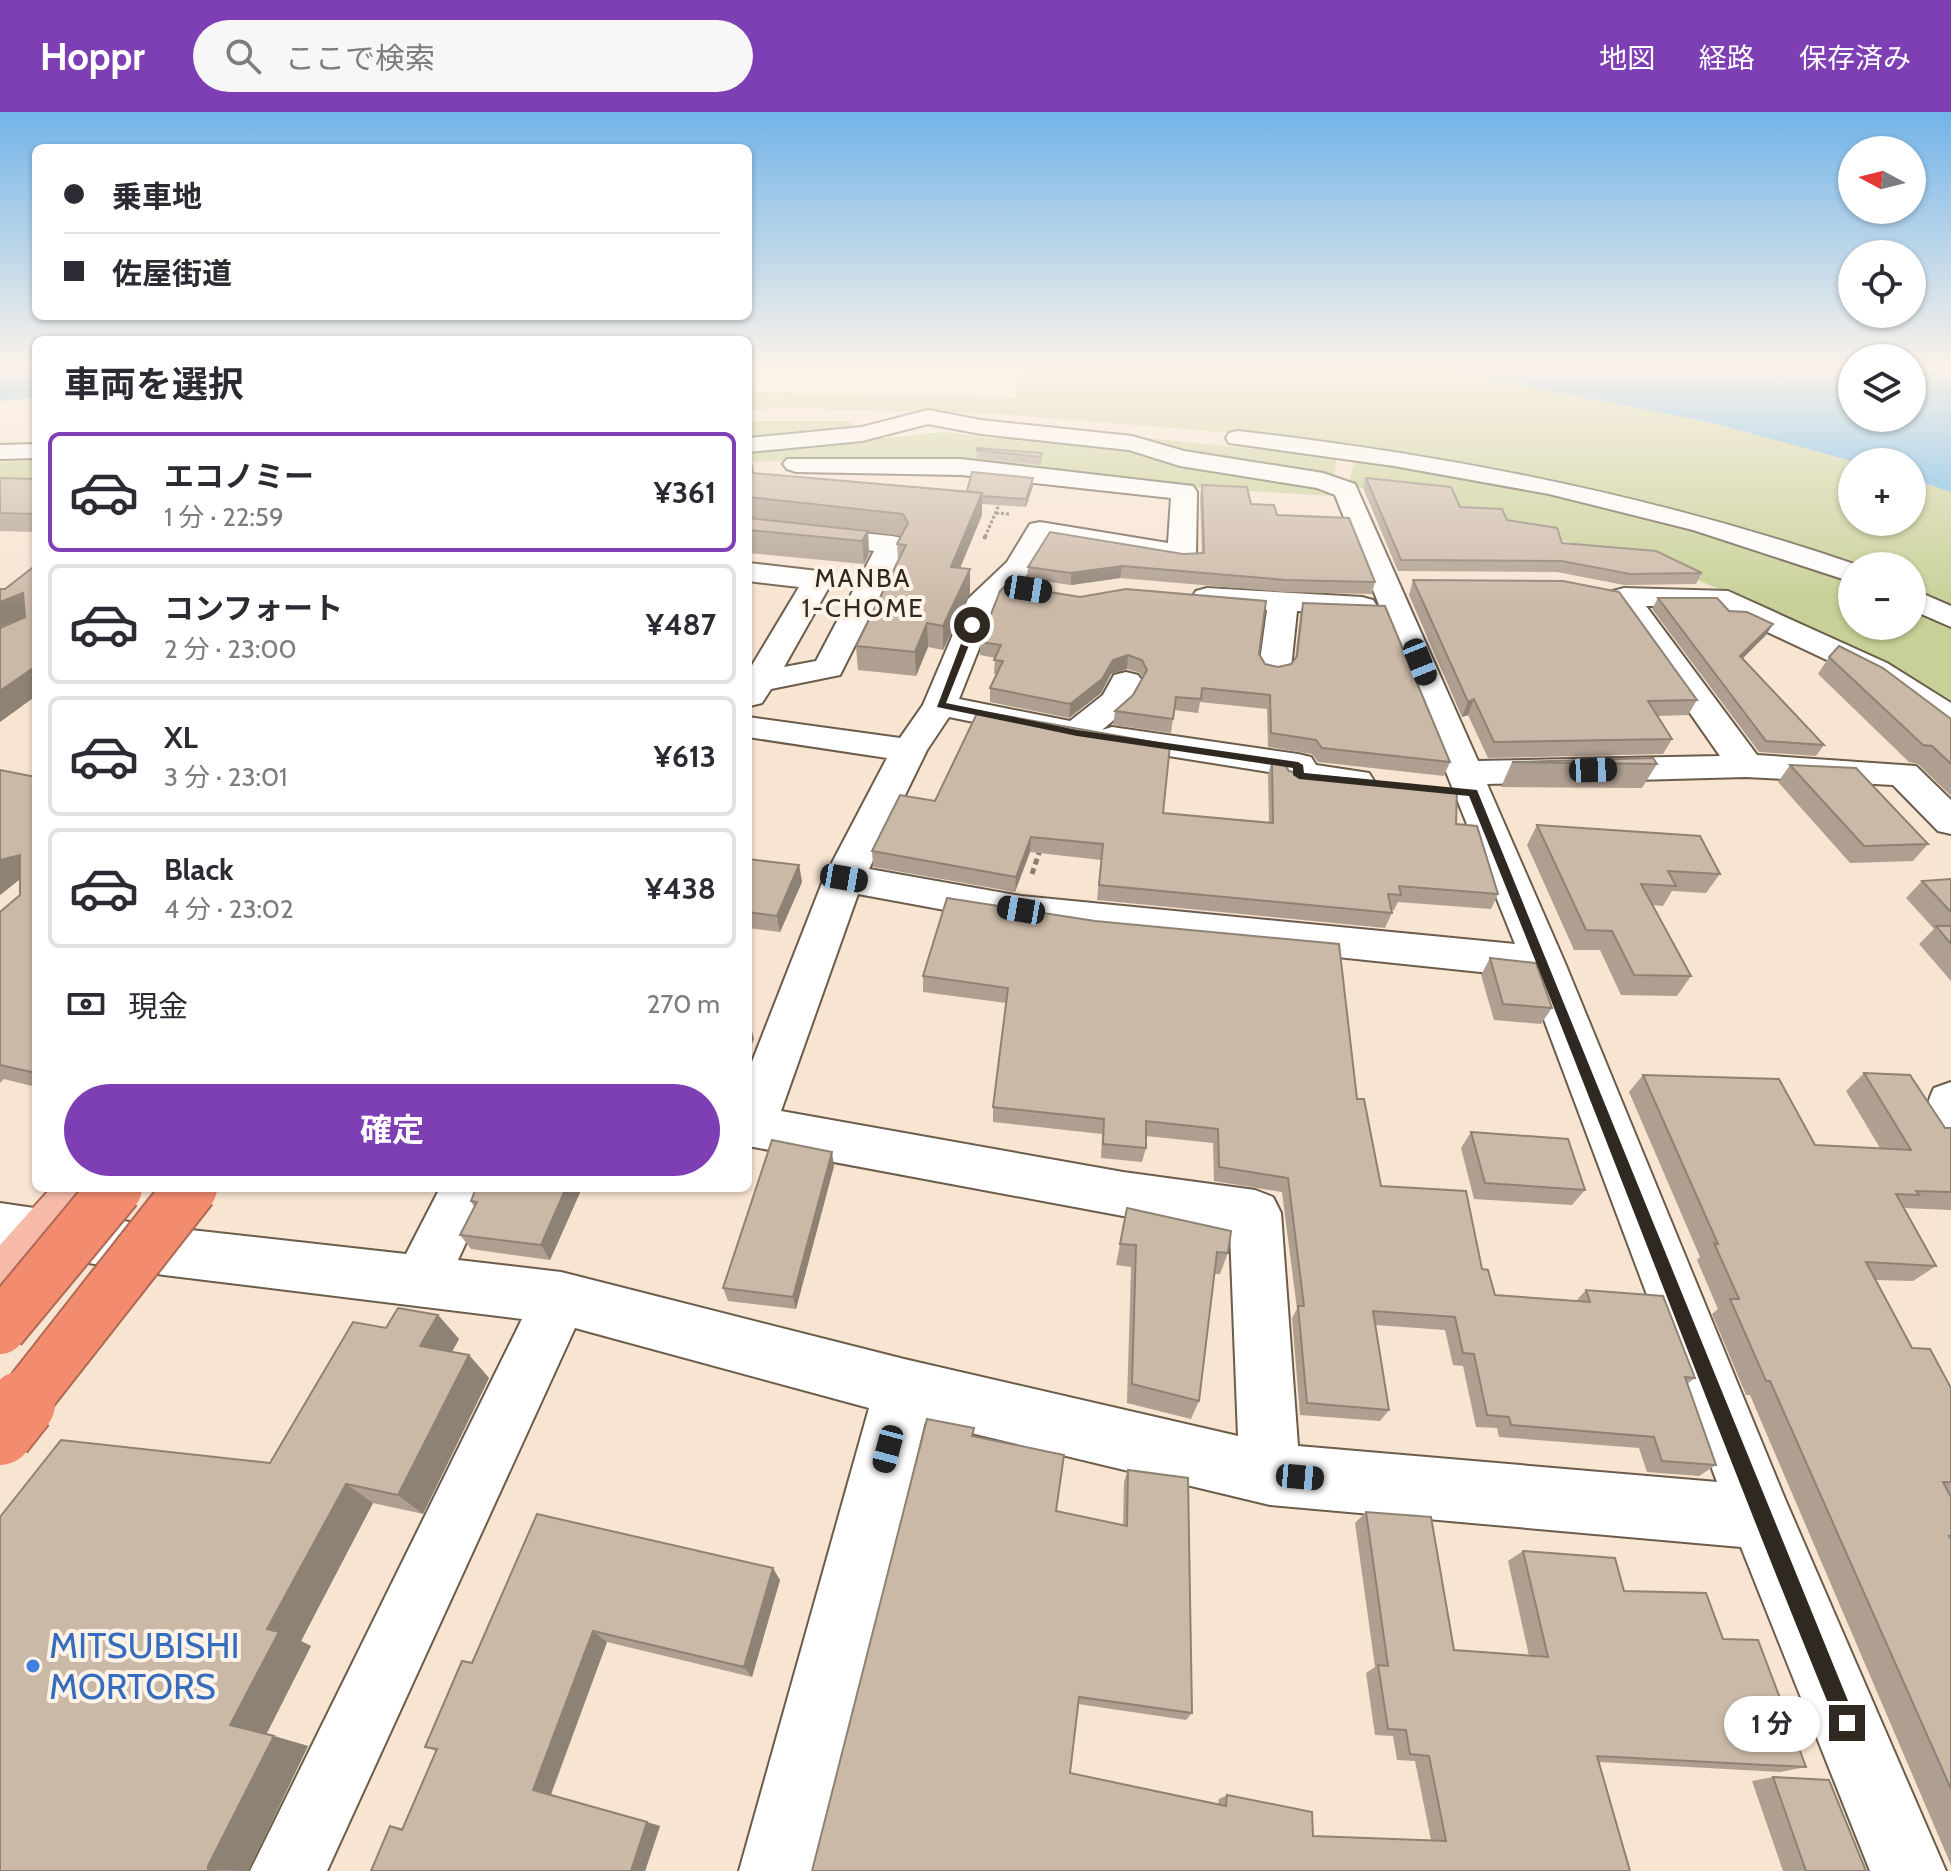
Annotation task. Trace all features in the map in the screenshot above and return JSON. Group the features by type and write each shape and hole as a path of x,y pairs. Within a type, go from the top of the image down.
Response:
{"highway":[{"path":"0,1328 113,1192"},
{"path":"0,1432 188,1192"}],"main road":[{"path":"0,1285 23,1230 76,1192"},
{"path":"0,1464 209,1192"}],"street":[{"path":"1142,446 1180,458 1323,481 1346,490 1400,591 1460,785 1544,963 1761,1517 1908,1871"},
{"path":"1301,446 1366,454 1598,497 1738,534 1838,568"},
{"path":"0,452 32,451"},
{"path":"752,466 813,463 961,467 1184,492 1182,554 1040,530 1019,567 983,599 940,705 909,750 844,878 752,1121"},
{"path":"752,529 892,544 828,668 753,690"},
{"path":"752,572 818,580 753,690"},
{"path":"997,585 1043,592"},
{"path":"1179,595 1283,604 1400,591"},
{"path":"1746,766 1611,594 1717,597 1875,670 1951,718"},
{"path":"1275,668 1283,604"},
{"path":"1926,605 1951,618"},
{"path":"1077,733 1117,700 1126,682"},
{"path":"940,705 1077,733 1298,765 1299,775 1394,785"},
{"path":"752,728 909,750"},
{"path":"1460,785 1746,766 1903,774 1951,771"},
{"path":"1903,774 1951,822"},
{"path":"844,878 1021,910 1544,963"},
{"path":"1951,1102 1951,1122"},
{"path":"752,1126 1123,1194 1255,1213 1270,1474"},
{"path":"420,1282 464,1192"},
{"path":"23,1230 164,1251 561,1298 904,1388 1270,1474 1761,1517"},
{"path":"288,1871 561,1298"},
{"path":"777,1871 904,1388"}],"path":[{"path":"984,539 1013,473"},
{"path":"1021,910 1043,839"}],"green space":[{"path":"799,446 1111,446 1321,486 1335,496 1196,488 962,463 915,465 815,459 752,462 752,451"},
{"path":"1173,446 1226,446 1337,457 1334,479 1197,454"},
{"path":"1350,446 1797,446 1838,457 1838,536 1926,536 1926,484 1951,492 1951,608 1926,597 1926,552 1838,552 1838,562 1740,528 1676,510 1491,469"},
{"path":"32,460 32,491 0,494 0,462"},
{"path":"1355,460 1558,495 1687,526 1838,576 1838,640 1926,640 1926,614 1951,627 1951,708 1724,591 1647,559 1515,530 1511,520 1463,517 1393,489 1358,488 1349,482"}],"water":[{"path":"1797,446 1951,446 1951,492 1926,484 1926,448 1838,448 1838,457"}],"building":[{"path":"977,448 1042,453 1041,457"},
{"path":"752,467 753,473 982,493 951,567 970,569 943,626 927,623 915,652 856,646 906,545 897,544 908,523 903,514 752,497"},
{"path":"972,472 1033,478 1026,499 982,496 982,493 967,491"},
{"path":"0,478 32,479 32,514 0,513"},
{"path":"1366,478 1451,487 1460,507 1502,509 1507,520 1557,528 1562,543 1656,551 1702,573 1630,574 1562,561 1401,560"},
{"path":"1202,485 1247,487 1251,504 1274,505 1277,515 1349,518 1375,582 1286,580 1122,566 1071,573 1028,567 1050,532 1183,554 1204,553"},
{"path":"752,518 868,531 862,541 752,530"},
{"path":"32,568 32,669 0,691 0,628 25,617 23,593 0,602 0,589 5,589"},
{"path":"1413,580 1563,581 1619,592 1697,700 1648,701 1672,739 1494,742 1474,699 1468,702"},
{"path":"1006,585 1080,597 1126,589 1266,601 1259,654 1265,664 1278,667 1291,664 1297,656 1303,603 1385,606 1450,762 1322,748 1316,740 1271,733 1270,695 1202,688 1201,699 1176,697 1173,719 1115,711 1133,695 1147,670 1142,660 1128,655 1113,660 1102,679 1070,704 990,688 1003,661 994,660 1001,645 980,642 1000,591"},
{"path":"1658,598 1717,598 1729,611 1747,612 1773,624 1740,656 1824,745 1766,741"},
{"path":"1839,646 1883,668 1951,719 1951,764 1932,746 1923,745 1829,657"},
{"path":"978,711 1170,745 1163,813 1273,823 1272,760 1283,762 1289,771 1303,774 1457,790 1456,824 1477,826 1498,894 1399,886 1401,895 1388,894 1392,913 1099,885 1103,844 1031,837 1016,877 872,851 900,795 935,801"},
{"path":"1653,758 1657,764 1512,762"},
{"path":"1790,765 1856,768 1928,844 1864,846"},
{"path":"0,770 32,776 32,1072 0,1065 0,912 20,895 20,855 0,860"},
{"path":"1537,825 1700,836 1720,874 1668,871 1676,886 1641,884 1691,976 1634,975 1612,931 1586,930"},
{"path":"752,859 799,865 777,916 752,913"},
{"path":"1951,879 1951,912 1922,881"},
{"path":"947,898 1095,921 1339,944 1357,1099 1364,1099 1381,1186 1466,1191 1482,1269 1488,1270 1495,1295 1590,1302 1586,1290 1663,1296 1695,1378 1685,1377 1716,1465 1662,1461 1654,1437 1511,1425 1509,1417 1487,1415 1474,1354 1463,1353 1455,1317 1373,1311 1389,1410 1307,1403 1298,1306 1304,1306 1288,1178 1219,1167 1218,1129 1146,1121 1146,1148 1103,1144 1104,1119 993,1107 1008,988 923,976"},
{"path":"1936,926 1951,926 1951,944"},
{"path":"1490,958 1536,963 1552,1008 1503,1004"},
{"path":"1864,1073 1910,1075 1945,1128 1951,1128 1951,1192 1896,1194 1936,1266 1866,1262 1912,1348 1930,1349 1951,1388 1951,1482 1943,1482 1951,1497 1951,1789 1770,1381 1766,1381 1730,1299 1739,1299 1643,1075 1779,1079 1815,1145 1911,1150"},
{"path":"1471,1132 1568,1139 1585,1190 1485,1183"},
{"path":"772,1140 832,1152 793,1297 723,1288"},
{"path":"474,1192 564,1192 541,1245 460,1235 477,1202 471,1201"},
{"path":"1127,1208 1231,1231 1228,1253 1217,1252 1199,1401 1132,1384 1136,1245 1120,1244"},
{"path":"398,1308 438,1315 420,1346 469,1355 398,1495 346,1484 267,1629 279,1632 230,1725 274,1736 208,1866 208,1870 217,1871 0,1871 0,1517 61,1440 270,1463 353,1322 386,1328"},
{"path":"927,1419 974,1428 972,1436 1064,1455 1056,1511 1127,1526 1128,1470 1188,1478 1192,1713 1079,1697 1070,1773 1226,1806 1227,1795 1312,1812 1313,1836 1446,1841 1429,1756 1410,1754 1406,1730 1388,1729 1378,1665 1388,1666 1366,1512 1431,1517 1454,1650 1548,1657 1523,1551 1615,1558 1624,1591 1706,1593 1723,1639 1758,1640 1806,1767 1597,1756 1630,1871 812,1871"},
{"path":"537,1514 773,1568 744,1667 593,1631 533,1790 647,1822 631,1871 371,1871 390,1826 402,1830 437,1749 425,1747 462,1661 472,1663"},
{"path":"1773,1777 1829,1780 1866,1871 1806,1871"}],"place":[{"name":"MITSUBISHI MORTORS","path":"33,1666"}],"district":[{"name":"MANBA 1-CHOME","path":"863,593"}],"route":[{"path":"972,625 940,705 1077,733 1298,765 1299,775 1473,793 1544,963 1761,1517 1847,1723"}]}
